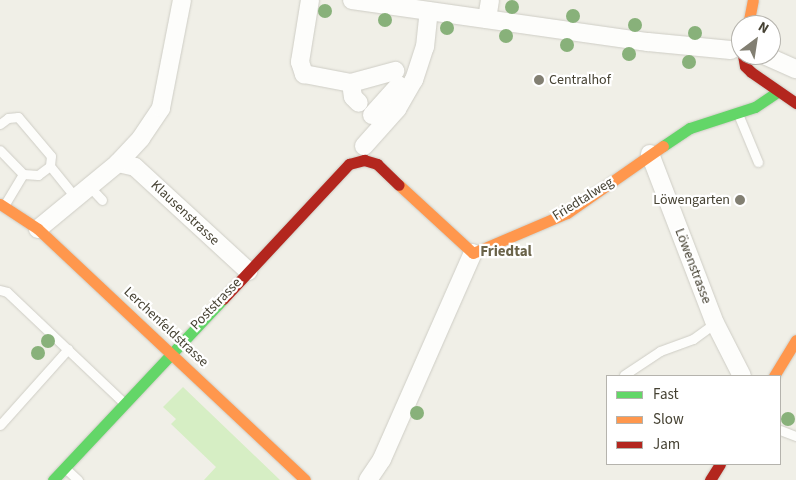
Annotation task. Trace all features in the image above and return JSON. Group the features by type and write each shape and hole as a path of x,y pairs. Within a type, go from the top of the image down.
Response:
{"street":[{"path":"38,229 118,163 141,138 161,108 182,0"},
{"path":"310,0 300,62 304,74 351,83 381,74 397,79 419,65"},
{"path":"352,0 731,51"},
{"path":"487,19 490,0"},
{"path":"750,15 752,0"},
{"name":"Poststrasse","path":"53,480 344,169 364,153 370,115 397,79 419,65 429,11"},
{"path":"781,62 796,69"},
{"path":"744,65 777,92 796,103"},
{"path":"351,83 353,97 370,115"},
{"name":"Friedtalweg","path":"473,252 567,213 690,128 738,114 767,102 777,92"},
{"path":"364,153 473,252 455,299 417,384 405,405 382,459 368,480"},
{"name":"Löwenstrasse","path":"650,154 715,323 741,375"},
{"name":"Klausenstrasse","path":"118,163 135,167 192,228 248,270"},
{"name":"Lerchenfeldstrasse","path":"2,205 38,229 305,480"},
{"path":"775,375 796,340"},
{"path":"710,480 719,465"}],"lane":[{"path":"738,114 758,162"},
{"path":"0,124 8,118 18,117 51,156 50,166 38,175 23,174 0,150"},
{"path":"50,166 82,192 102,200"},
{"path":"2,205 23,174"},
{"path":"0,290 7,292 124,403"},
{"path":"624,375 660,351 693,339 715,323"},
{"path":"0,425 68,349"},
{"path":"781,430 796,436"},
{"path":"65,467 78,480"}],"green space":[{"path":"183,387 280,480 204,480 216,467 171,424 176,419 163,407"}],"traffic: fast":[{"path":"663,146 690,128 755,107 777,92"},
{"path":"53,480 223,299"}],"traffic: slow":[{"path":"750,15 753,0"},
{"path":"399,185 473,253 567,213 663,146"},
{"path":"0,204 38,229 305,480"},
{"path":"775,375 796,340"}],"traffic: jam":[{"path":"745,65 751,72 796,103"},
{"path":"223,299 349,164 364,160 377,164 399,185"},
{"path":"710,480 719,465"}],"place":[{"name":"Centralhof","path":"539,80"},
{"name":"Löwengarten","path":"740,200"}],"district":[{"name":"Friedtal","path":"506,252"}]}
